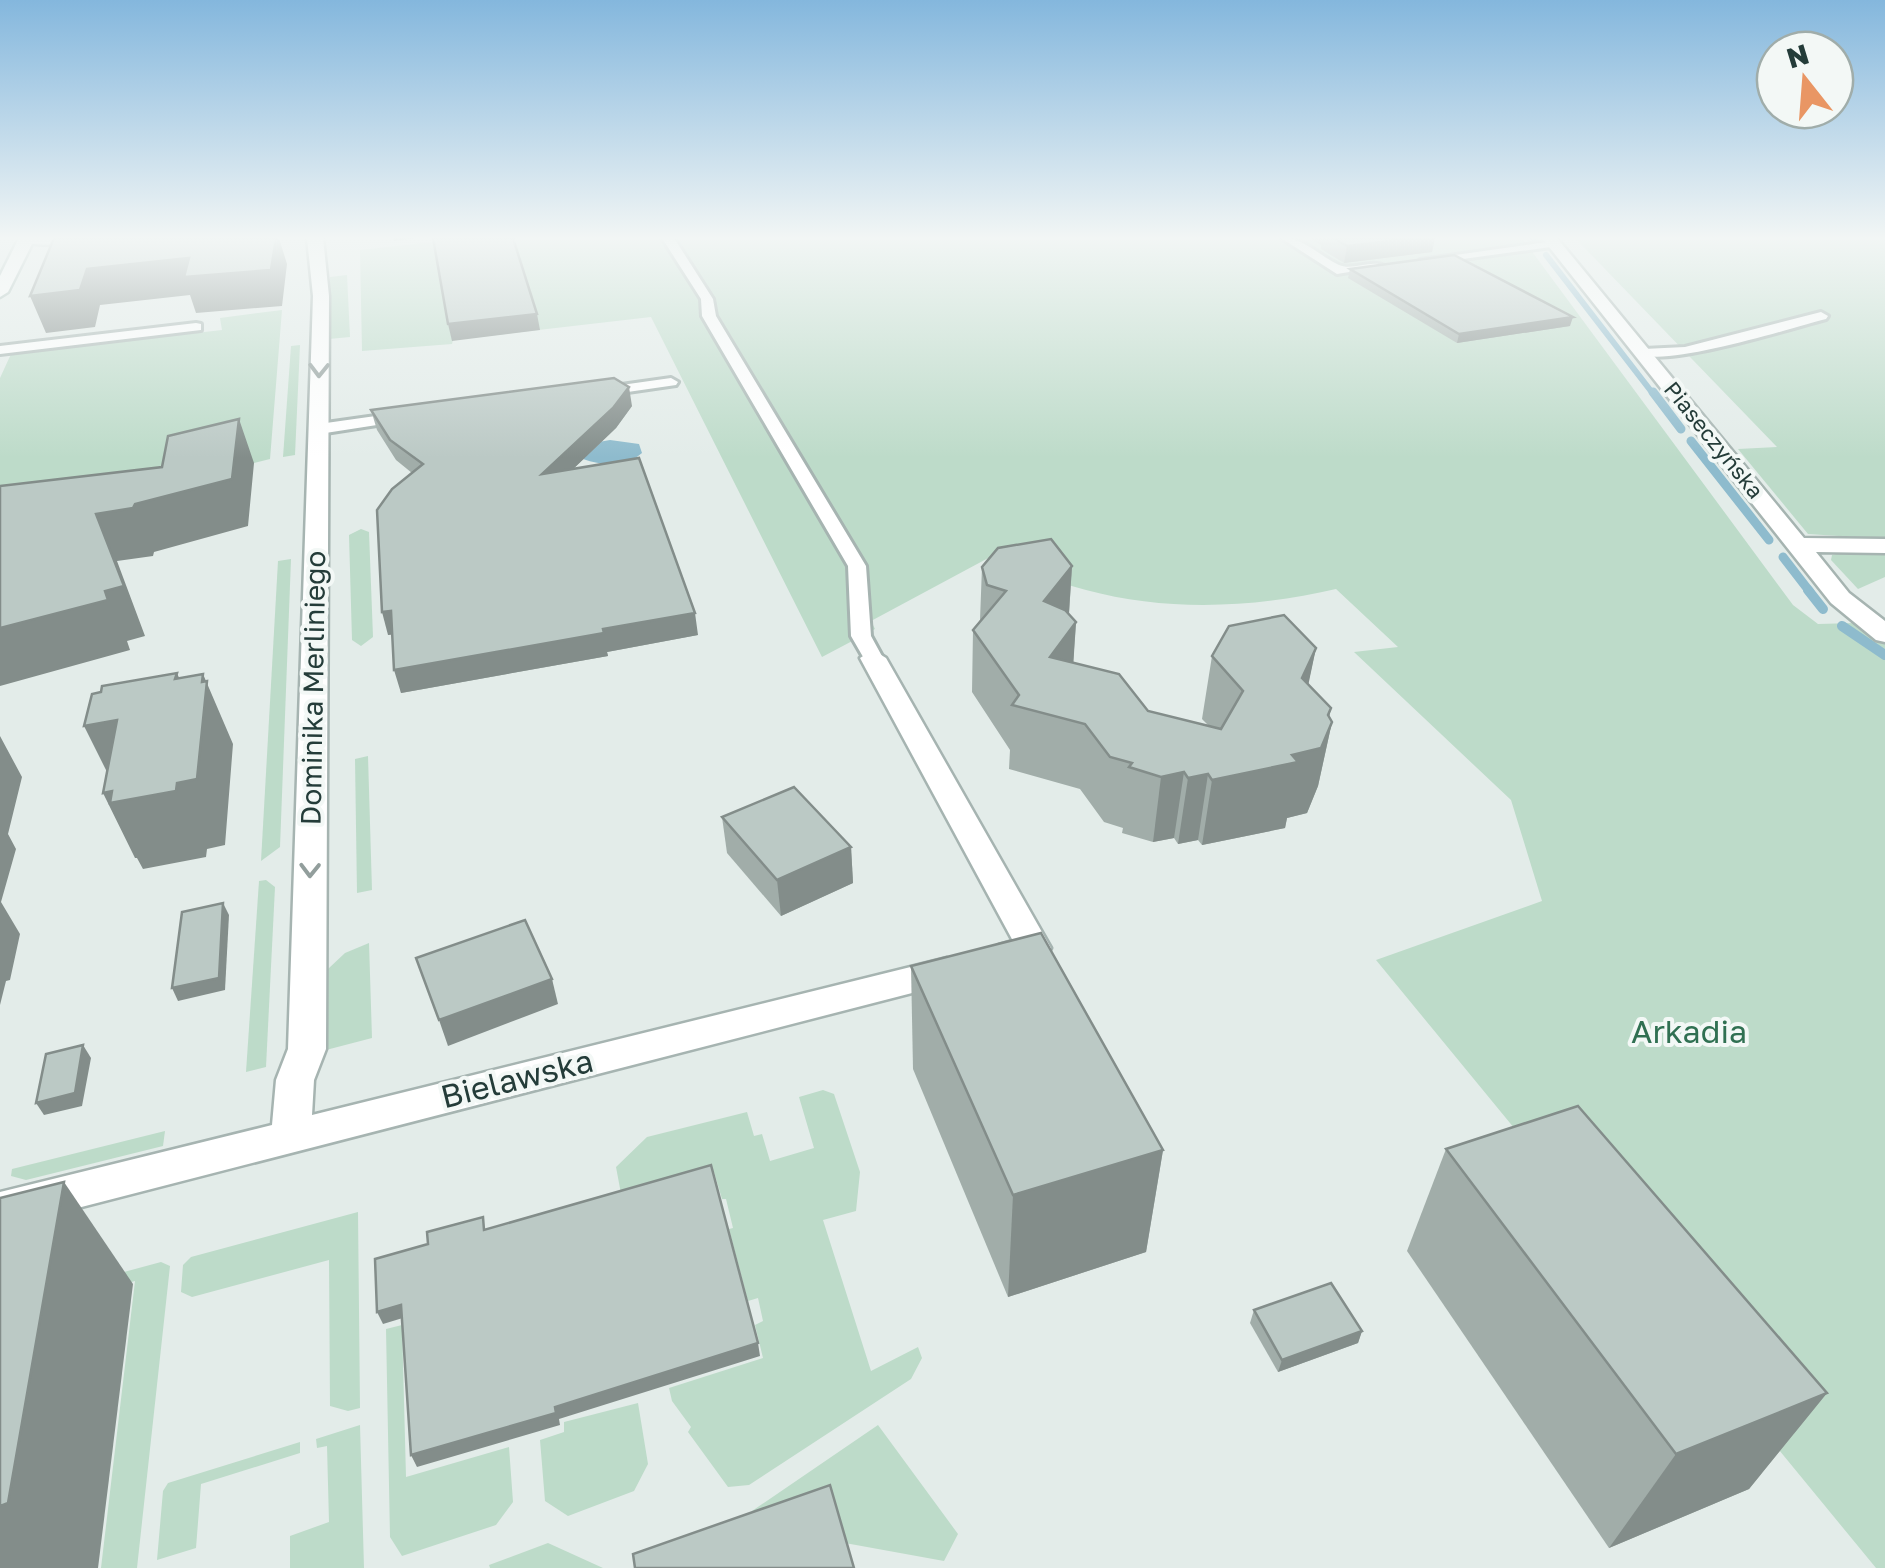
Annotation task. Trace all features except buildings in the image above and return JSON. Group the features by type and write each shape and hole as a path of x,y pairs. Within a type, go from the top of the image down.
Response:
{"street":[{"name":"Dominika Merliniego","path":"290,1136 295,1080 307,1050 320,311"},
{"name":"Piaseczyńska","path":"1610,311 1840,598 1885,634"},
{"path":"1797,545 1885,546"},
{"name":"Bielawska","path":"0,1210 1034,948 873,658"}],"lane":[{"path":"708,311 857,566 861,636 873,658"},
{"path":"1644,353 1685,350 1821,316"},
{"path":"0,350 196,327"},
{"path":"579,394 671,382"},
{"path":"318,429 430,414"}],"green space":[{"path":"282,311 270,459 0,528 0,378 11,354 222,330 220,318"},
{"path":"329,311 349,311 350,337 329,339"},
{"name":"Arkadia","path":"361,311 1576,311 1793,605 1818,624 1855,623 1885,642 1885,1568 1876,1568 1376,960 1542,901 1511,800 1354,652 1398,647 1336,589 1243,603 1148,602 1074,587 992,556 871,621 875,629 822,657 651,317 453,340 452,344 362,351"},
{"path":"1646,311 1885,311 1885,539 1808,534 1738,449 1777,447"},
{"path":"300,345 295,455 283,457 291,346"},
{"path":"361,529 369,532 373,637 361,646 352,640 349,535"},
{"path":"1885,552 1885,577 1858,589 1831,560 1832,555"},
{"path":"291,559 280,847 261,861 278,561"},
{"path":"368,756 372,890 357,893 355,759"},
{"path":"266,880 275,887 266,1067 246,1072 259,881"},
{"path":"369,943 372,1038 326,1050 328,969 345,953"},
{"path":"823,1090 834,1094 860,1172 856,1211 823,1220 871,1371 918,1347 922,1358 911,1379 749,1485 728,1487 688,1432 691,1427 672,1401 669,1388 763,1358 755,1325 763,1321 758,1298 748,1301 729,1229 733,1228 726,1199 722,1199 714,1172 622,1199 616,1167 647,1137 747,1112 754,1136 762,1134 770,1161 814,1148 799,1097"},
{"path":"165,1131 163,1146 26,1180 11,1176 12,1169"},
{"path":"358,1212 360,1408 348,1411 330,1406 329,1260 192,1297 181,1292 183,1265 191,1257"},
{"path":"161,1262 170,1266 137,1568 101,1568 135,1281 58,1302 61,1289"},
{"path":"402,1325 406,1477 509,1447 513,1502 496,1525 402,1556 390,1537 386,1329"},
{"path":"638,1403 648,1464 634,1491 568,1516 545,1501 540,1440 564,1432 564,1422"},
{"path":"360,1425 364,1568 290,1568 290,1536 329,1522 327,1446 317,1448 316,1439"},
{"path":"878,1425 958,1534 944,1561 790,1533 772,1540 752,1511"},
{"path":"300,1442 300,1453 201,1484 196,1548 157,1560 163,1491 168,1483"},
{"path":"548,1543 603,1568 490,1568 489,1565"}],"water":[{"path":"599,442 639,444 642,453 614,464 583,459"}],"waterway":[{"path":"1589,311 1654,395"},
{"path":"1653,392 1681,429"},
{"path":"1691,441 1769,540"},
{"path":"1783,557 1810,592"},
{"path":"1808,590 1823,609"},
{"path":"1842,626 1885,655"}]}
